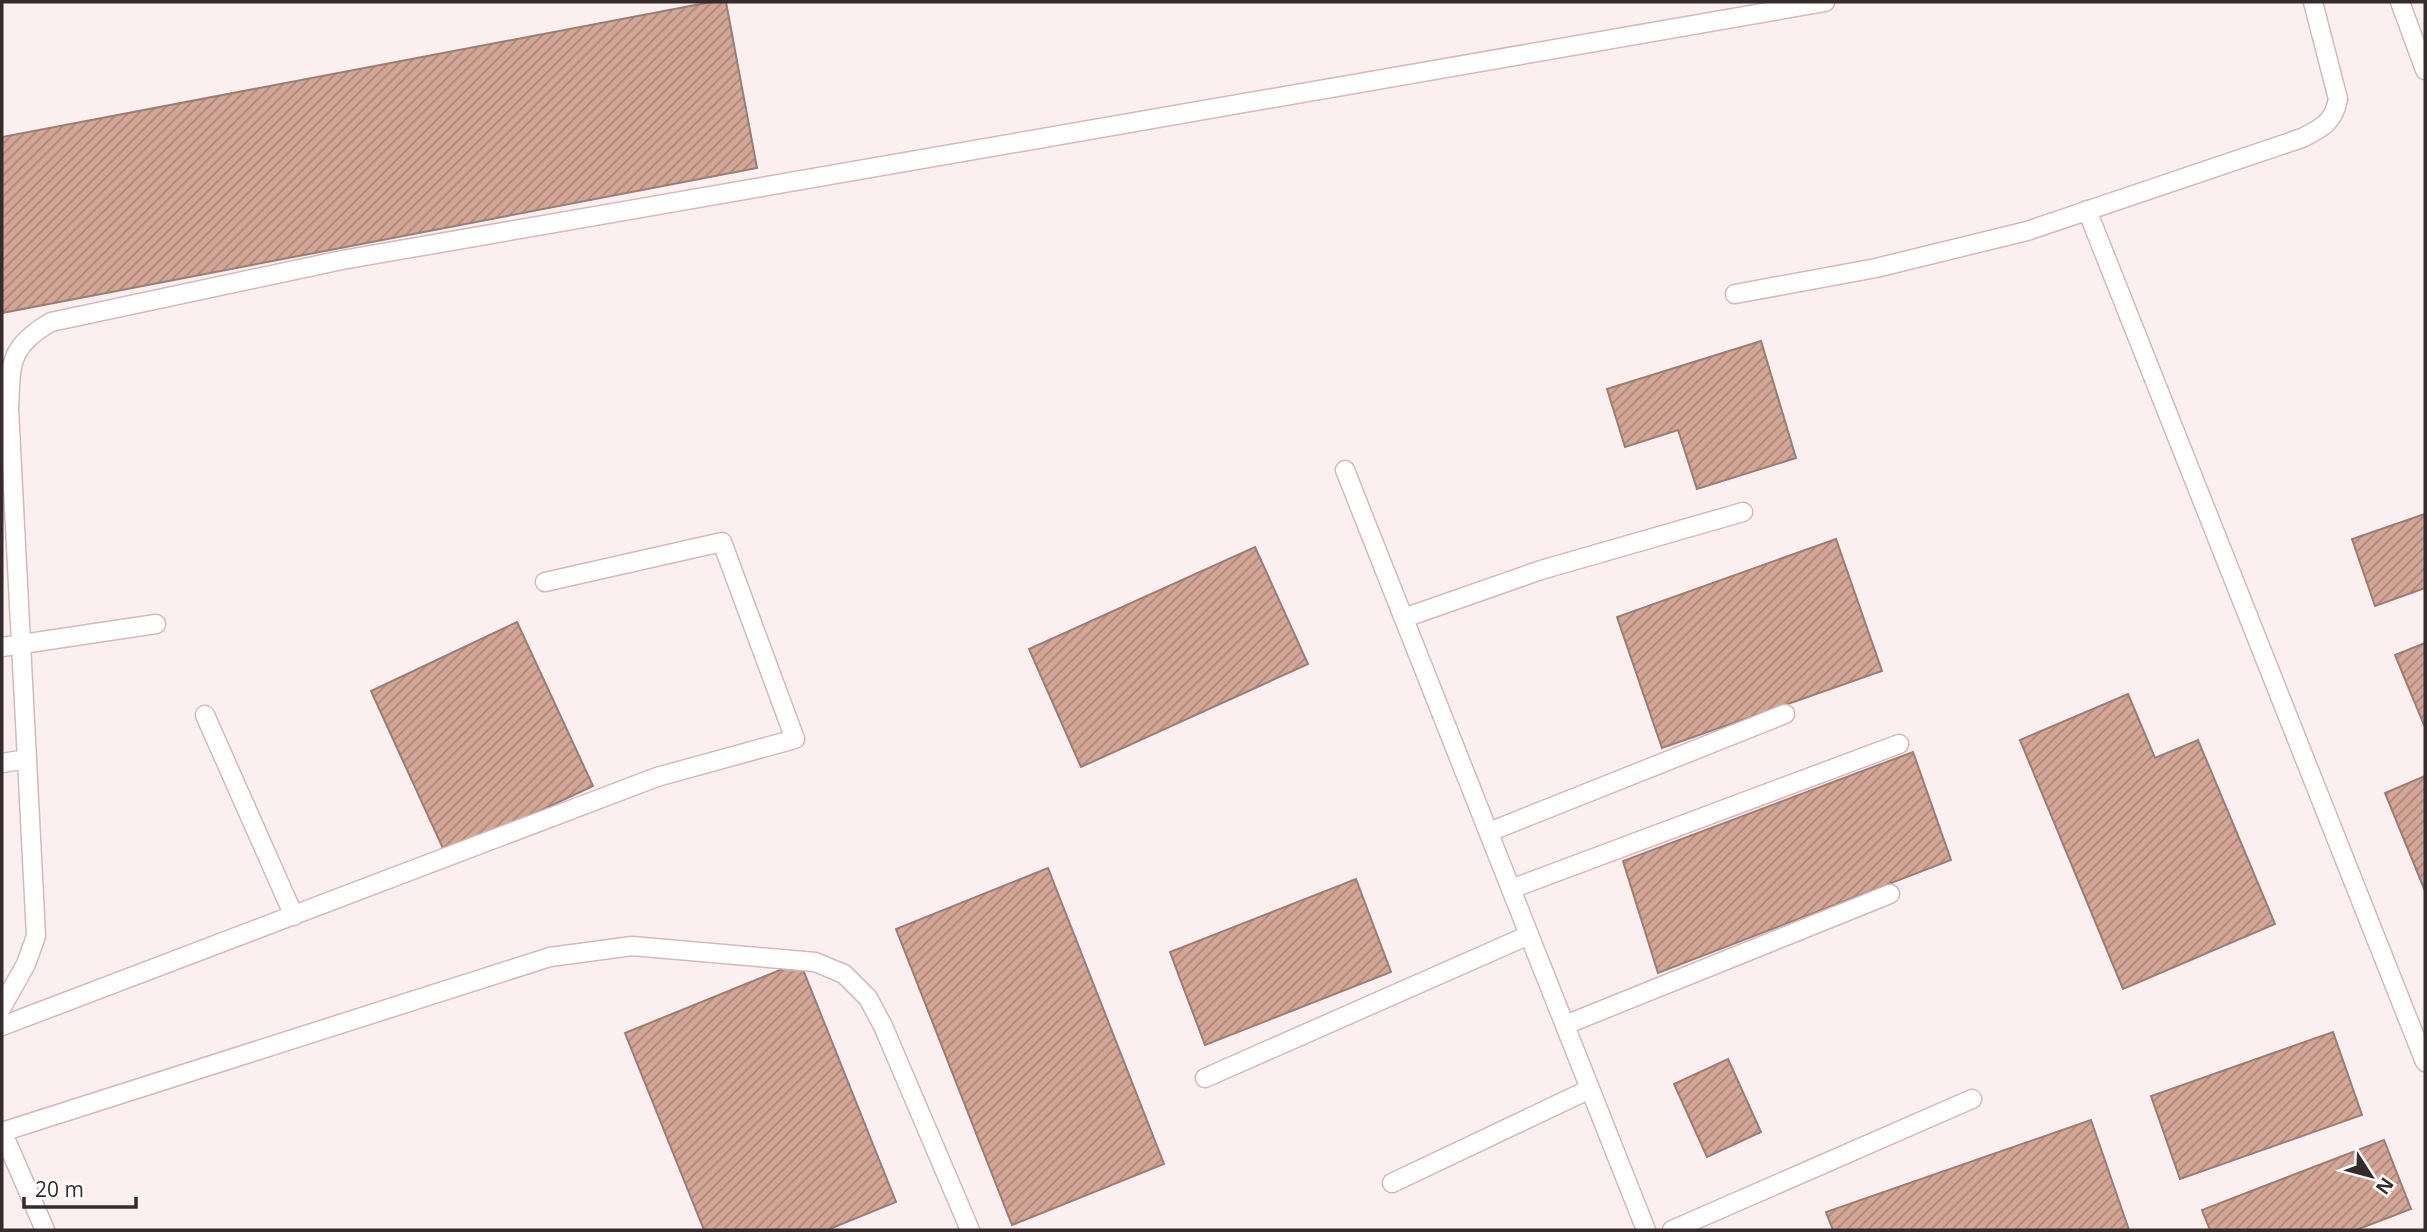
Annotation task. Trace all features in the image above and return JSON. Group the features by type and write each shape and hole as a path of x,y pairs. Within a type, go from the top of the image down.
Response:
{"lane":[{"path":"2,1007 26,964 36,936 9,410 10,348 51,322 342,260 1825,2"},
{"path":"1735,294 1876,268 2027,231 2302,138 2322,127 2336,112 2338,99 2313,2"},
{"path":"2400,2 2425,70"},
{"path":"2087,210 2425,1062"},
{"path":"1345,470 1646,1230"},
{"path":"1404,618 1541,570 1743,512"},
{"path":"2,1026 657,777 795,738 722,542 545,582"},
{"path":"2,647 156,624"},
{"path":"1489,832 1785,714"},
{"path":"205,715 294,916"},
{"path":"1511,889 1899,744"},
{"path":"2,763 27,759"},
{"path":"1565,1026 1890,894"},
{"path":"1205,1079 1529,935"},
{"path":"45,1230 2,1131 550,957 632,946 815,962 844,974 868,999 883,1026 970,1230"},
{"path":"1392,1183 1590,1089"},
{"path":"1672,1230 1972,1099"}],"building":[{"path":"711,2 726,2 757,168 2,313 2,137"},
{"path":"1761,341 1796,458 1697,489 1678,430 1625,447 1607,389"},
{"path":"2425,514 2425,588 2375,606 2352,539"},
{"path":"1836,539 1882,671 1662,748 1617,617"},
{"path":"1255,547 1308,664 1081,767 1029,649"},
{"path":"517,622 593,786 446,855 371,691"},
{"path":"2425,643 2425,725 2424,725 2395,655"},
{"path":"2128,694 2155,758 2198,740 2275,924 2123,989 2020,740"},
{"path":"1913,752 1951,860 1658,973 1623,861"},
{"path":"2425,776 2425,891 2385,793"},
{"path":"1048,868 1164,1164 1012,1225 896,929"},
{"path":"1356,879 1391,972 1205,1045 1170,952"},
{"path":"800,962 896,1202 827,1230 704,1230 625,1033"},
{"path":"2333,1032 2362,1115 2180,1179 2151,1096"},
{"path":"1728,1059 1761,1132 1707,1157 1674,1084"},
{"path":"2091,1120 2129,1230 1833,1230 1826,1212"},
{"path":"2384,1140 2411,1209 2356,1230 2210,1230 2202,1210"}]}
